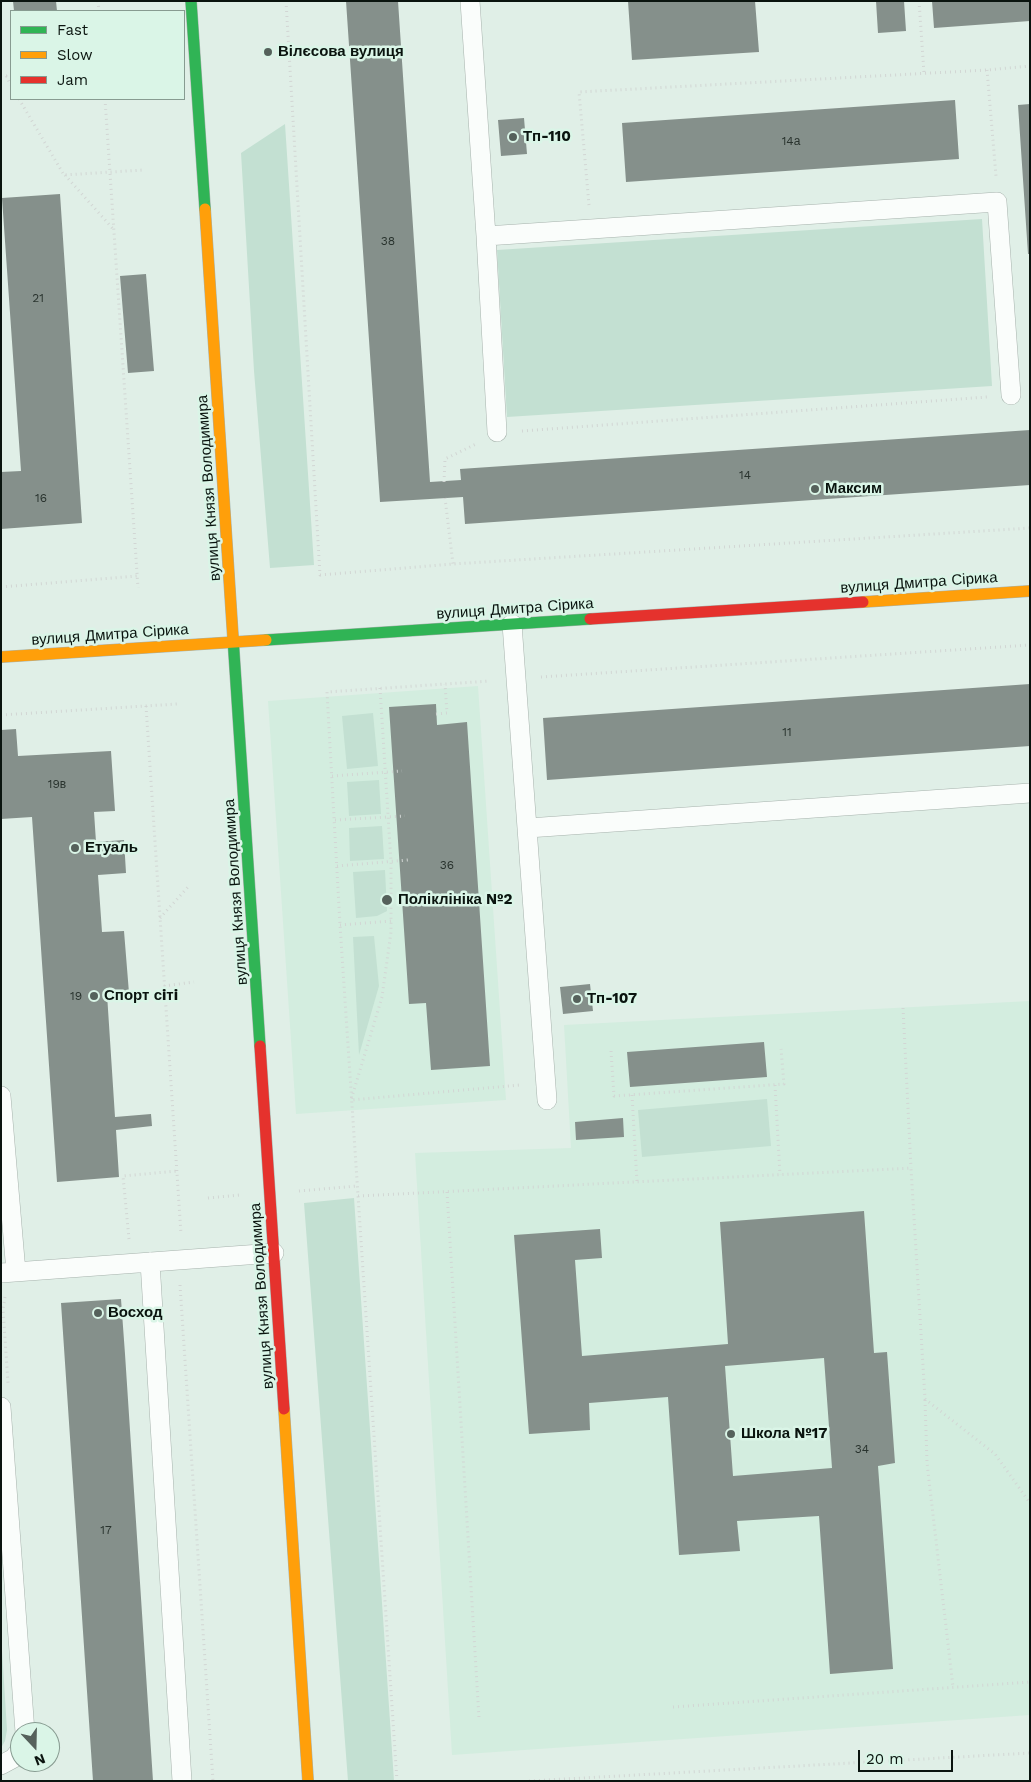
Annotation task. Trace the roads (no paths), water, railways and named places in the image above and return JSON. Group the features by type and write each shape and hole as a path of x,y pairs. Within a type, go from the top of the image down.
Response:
{"main road":[{"name":"вулиця Князя Володимира","path":"191,1 308,1781"},
{"name":"вулиця Дмитра Сірика","path":"1,657 1030,591"}],"lane":[{"path":"470,1 497,432"},
{"path":"486,236 998,202 1011,395"},
{"path":"512,624 546,1091"},
{"path":"528,828 1030,793"},
{"path":"1,1096 8,1273 274,1254"},
{"path":"150,1262 182,1781"},
{"path":"1,1407 24,1722"}],"place":[{"name":"Вілєсова вулиця","path":"268,52"},
{"name":"Тп-110","path":"513,137"},
{"name":"Максим","path":"815,489"},
{"name":"Етуаль","path":"75,848"},
{"name":"Поліклініка №2","path":"387,900"},
{"name":"Спорт сiтi","path":"94,996"},
{"name":"Тп-107","path":"577,999"},
{"name":"Восход","path":"98,1313"},
{"name":"Школа №17","path":"731,1434"}]}
